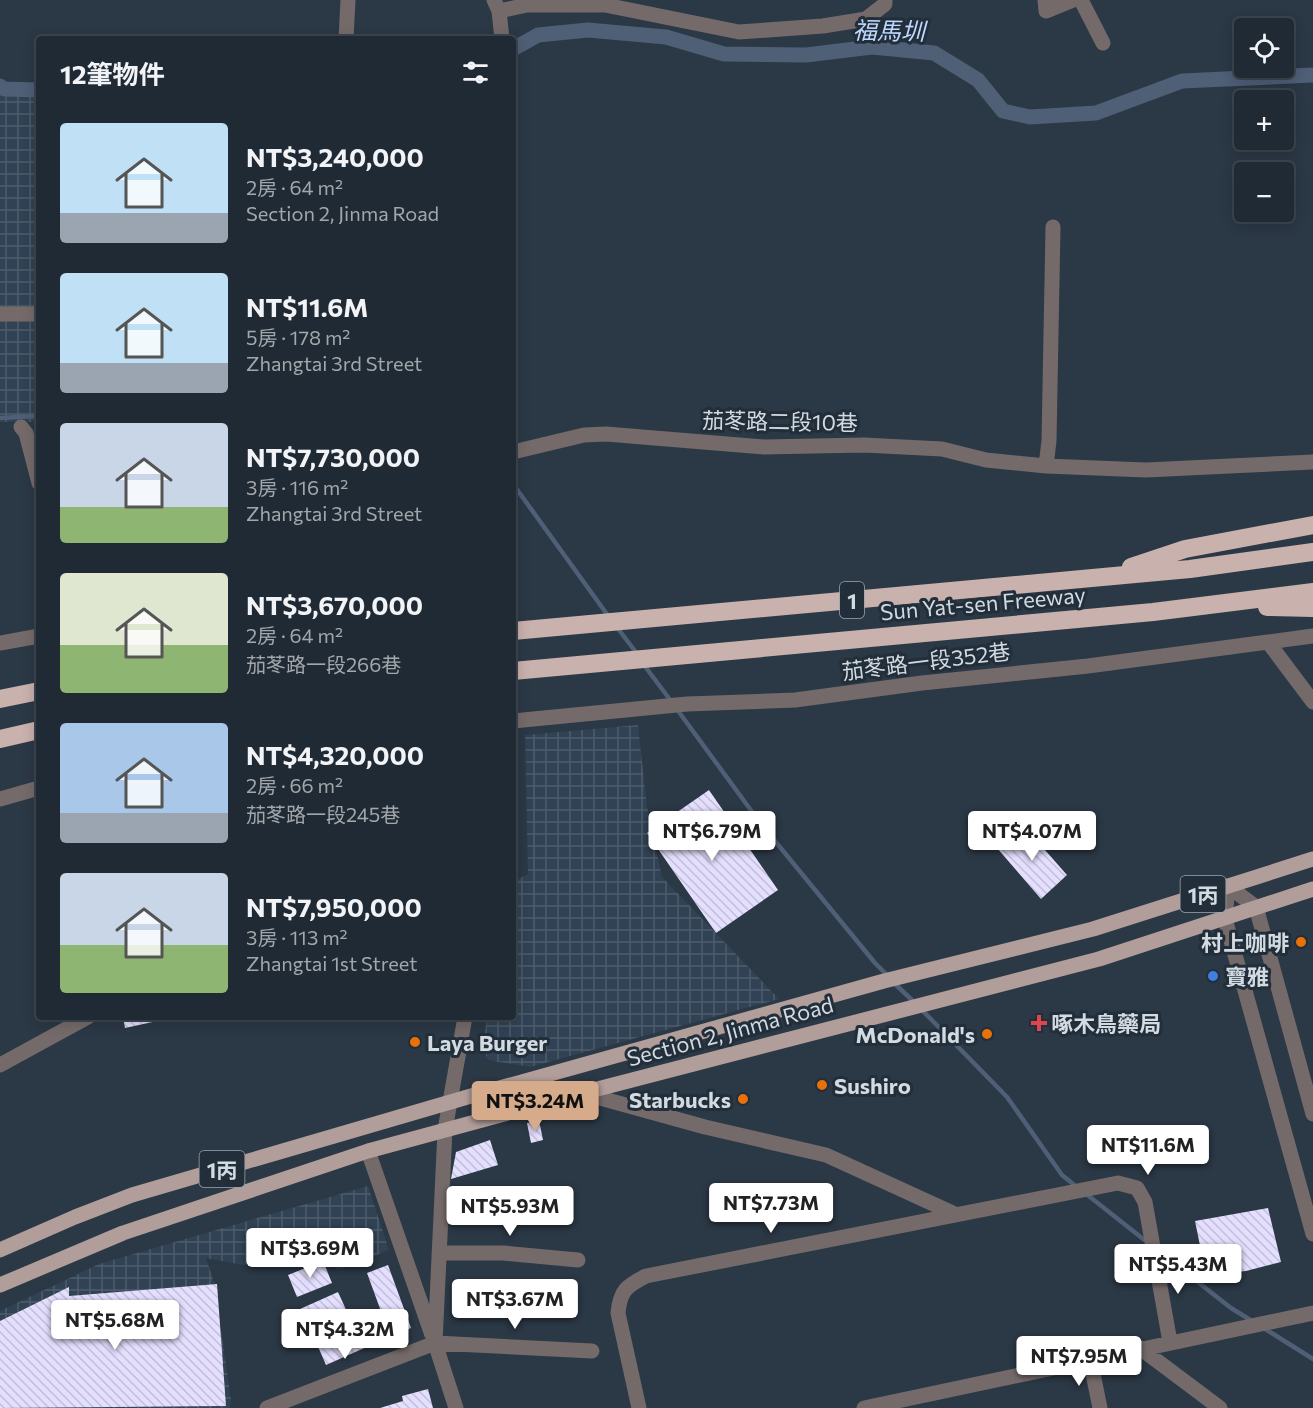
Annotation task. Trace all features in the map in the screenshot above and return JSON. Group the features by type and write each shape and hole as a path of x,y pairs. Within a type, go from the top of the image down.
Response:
{"highway":[{"path":"1102,577 1185,549 1313,525"},
{"name":"Sun Yat-sen Freeway","path":"516,631 1102,577 1313,552"},
{"name":"Sun Yat-sen Freeway","path":"516,671 1153,612 1313,592"},
{"path":"1212,606 1313,608"},
{"path":"0,699 36,692"},
{"path":"0,739 36,731"}],"main road":[{"name":"1丙","path":"1228,886 1313,859"},
{"name":"Section 2, Jinma Road","path":"0,1250 75,1217 132,1196 448,1102 891,980 1093,929 1228,886"},
{"name":"1丙","path":"1225,919 1313,890"},
{"name":"Section 2, Jinma Road","path":"0,1285 123,1233 368,1151 1099,959 1225,919"}],"street":[{"path":"346,36 348,0"},
{"path":"502,36 498,10 527,5 605,5 739,32 822,26 866,19 885,4 885,0"},
{"path":"1045,0 1046,11 1072,0"},
{"path":"1081,0 1103,43"},
{"path":"1046,466 1049,441 1053,227"},
{"path":"0,314 36,314"},
{"path":"21,427 26,432 36,464"},
{"name":"茄苳路二段10巷","path":"516,451 584,435 606,434 764,447 864,445 942,449 986,460 1046,466 1146,470 1313,462"},
{"path":"0,642 36,636"},
{"name":"茄苳路一段352巷","path":"516,721 687,704 795,700 922,683 1088,666 1313,636"},
{"path":"1268,642 1313,702"},
{"path":"0,799 36,789"},
{"path":"1228,886 1256,908 1313,1114"},
{"path":"1228,886 1225,919 1313,1234"},
{"path":"0,1065 82,1020"},
{"path":"435,1342 445,1130 448,1102 464,1020"},
{"path":"582,1093 705,1127 826,1155 955,1214"},
{"path":"368,1151 456,1408"},
{"path":"639,1408 618,1313 619,1298 631,1283 646,1276 1118,1183 1137,1188 1145,1202 1170,1342"},
{"path":"439,1253 503,1253 578,1260"},
{"path":"864,1408 1313,1313"},
{"path":"267,1408 435,1342 592,1351"},
{"path":"1140,1348 1220,1408"},
{"path":"1090,1359 1100,1408"}],"shaded area":[{"path":"0,94 36,96 36,422 0,422"},
{"path":"638,725 647,807 662,877 779,999 530,1067 488,1060 483,1048 487,1020 516,1020 516,880 528,874 525,735"},
{"path":"368,1186 389,1250 337,1270 323,1245 243,1265 206,1258 214,1282 231,1400 230,1408 0,1408 0,1311 99,1264"}],"building":[{"path":"709,790 778,890 716,933 647,833"},
{"path":"1023,825 1067,875 1041,899 997,848"},
{"path":"124,1020 162,1020 125,1028"},
{"path":"539,1120 543,1140 531,1143 527,1123"},
{"path":"490,1140 498,1165 451,1179 456,1152"},
{"path":"1268,1208 1281,1262 1246,1271 1206,1275 1195,1221"},
{"path":"323,1261 332,1283 297,1297 288,1275"},
{"path":"388,1265 411,1328 390,1336 367,1273"},
{"path":"217,1284 226,1406 0,1408 0,1321 69,1287 69,1296"},
{"path":"338,1292 348,1314 310,1331 300,1309"},
{"path":"376,1315 387,1338 326,1365 316,1342"},
{"path":"428,1389 433,1408 380,1408 403,1401 402,1396"}],"waterway":[{"name":"福馬圳","path":"516,47 538,35 588,30 666,37 724,54 806,55 872,47 934,53 978,80 1003,111 1030,117 1096,113 1182,81 1313,75"},
{"name":"福馬圳","path":"0,86 4,89 36,90"},
{"path":"0,418 36,416"},
{"path":"516,488 609,617"},
{"path":"616,626 638,655"},
{"path":"644,665 671,701"},
{"path":"676,708 761,824 889,977"},
{"path":"894,983 914,1002"},
{"path":"920,1008 1007,1097 1062,1175 1078,1188"},
{"path":"1085,1193 1147,1242"},
{"path":"1158,1251 1231,1308 1252,1321"},
{"path":"1262,1327 1313,1359"}],"place":[{"name":"村上咖啡","path":"1301,942"},
{"name":"寶雅","path":"1213,976"},
{"name":"啄木鳥藥局","path":"1039,1023"},
{"name":"McDonald's","path":"987,1034"},
{"name":"Laya Burger","path":"415,1042"},
{"name":"Sushiro","path":"822,1085"},
{"name":"Starbucks","path":"743,1099"}]}
